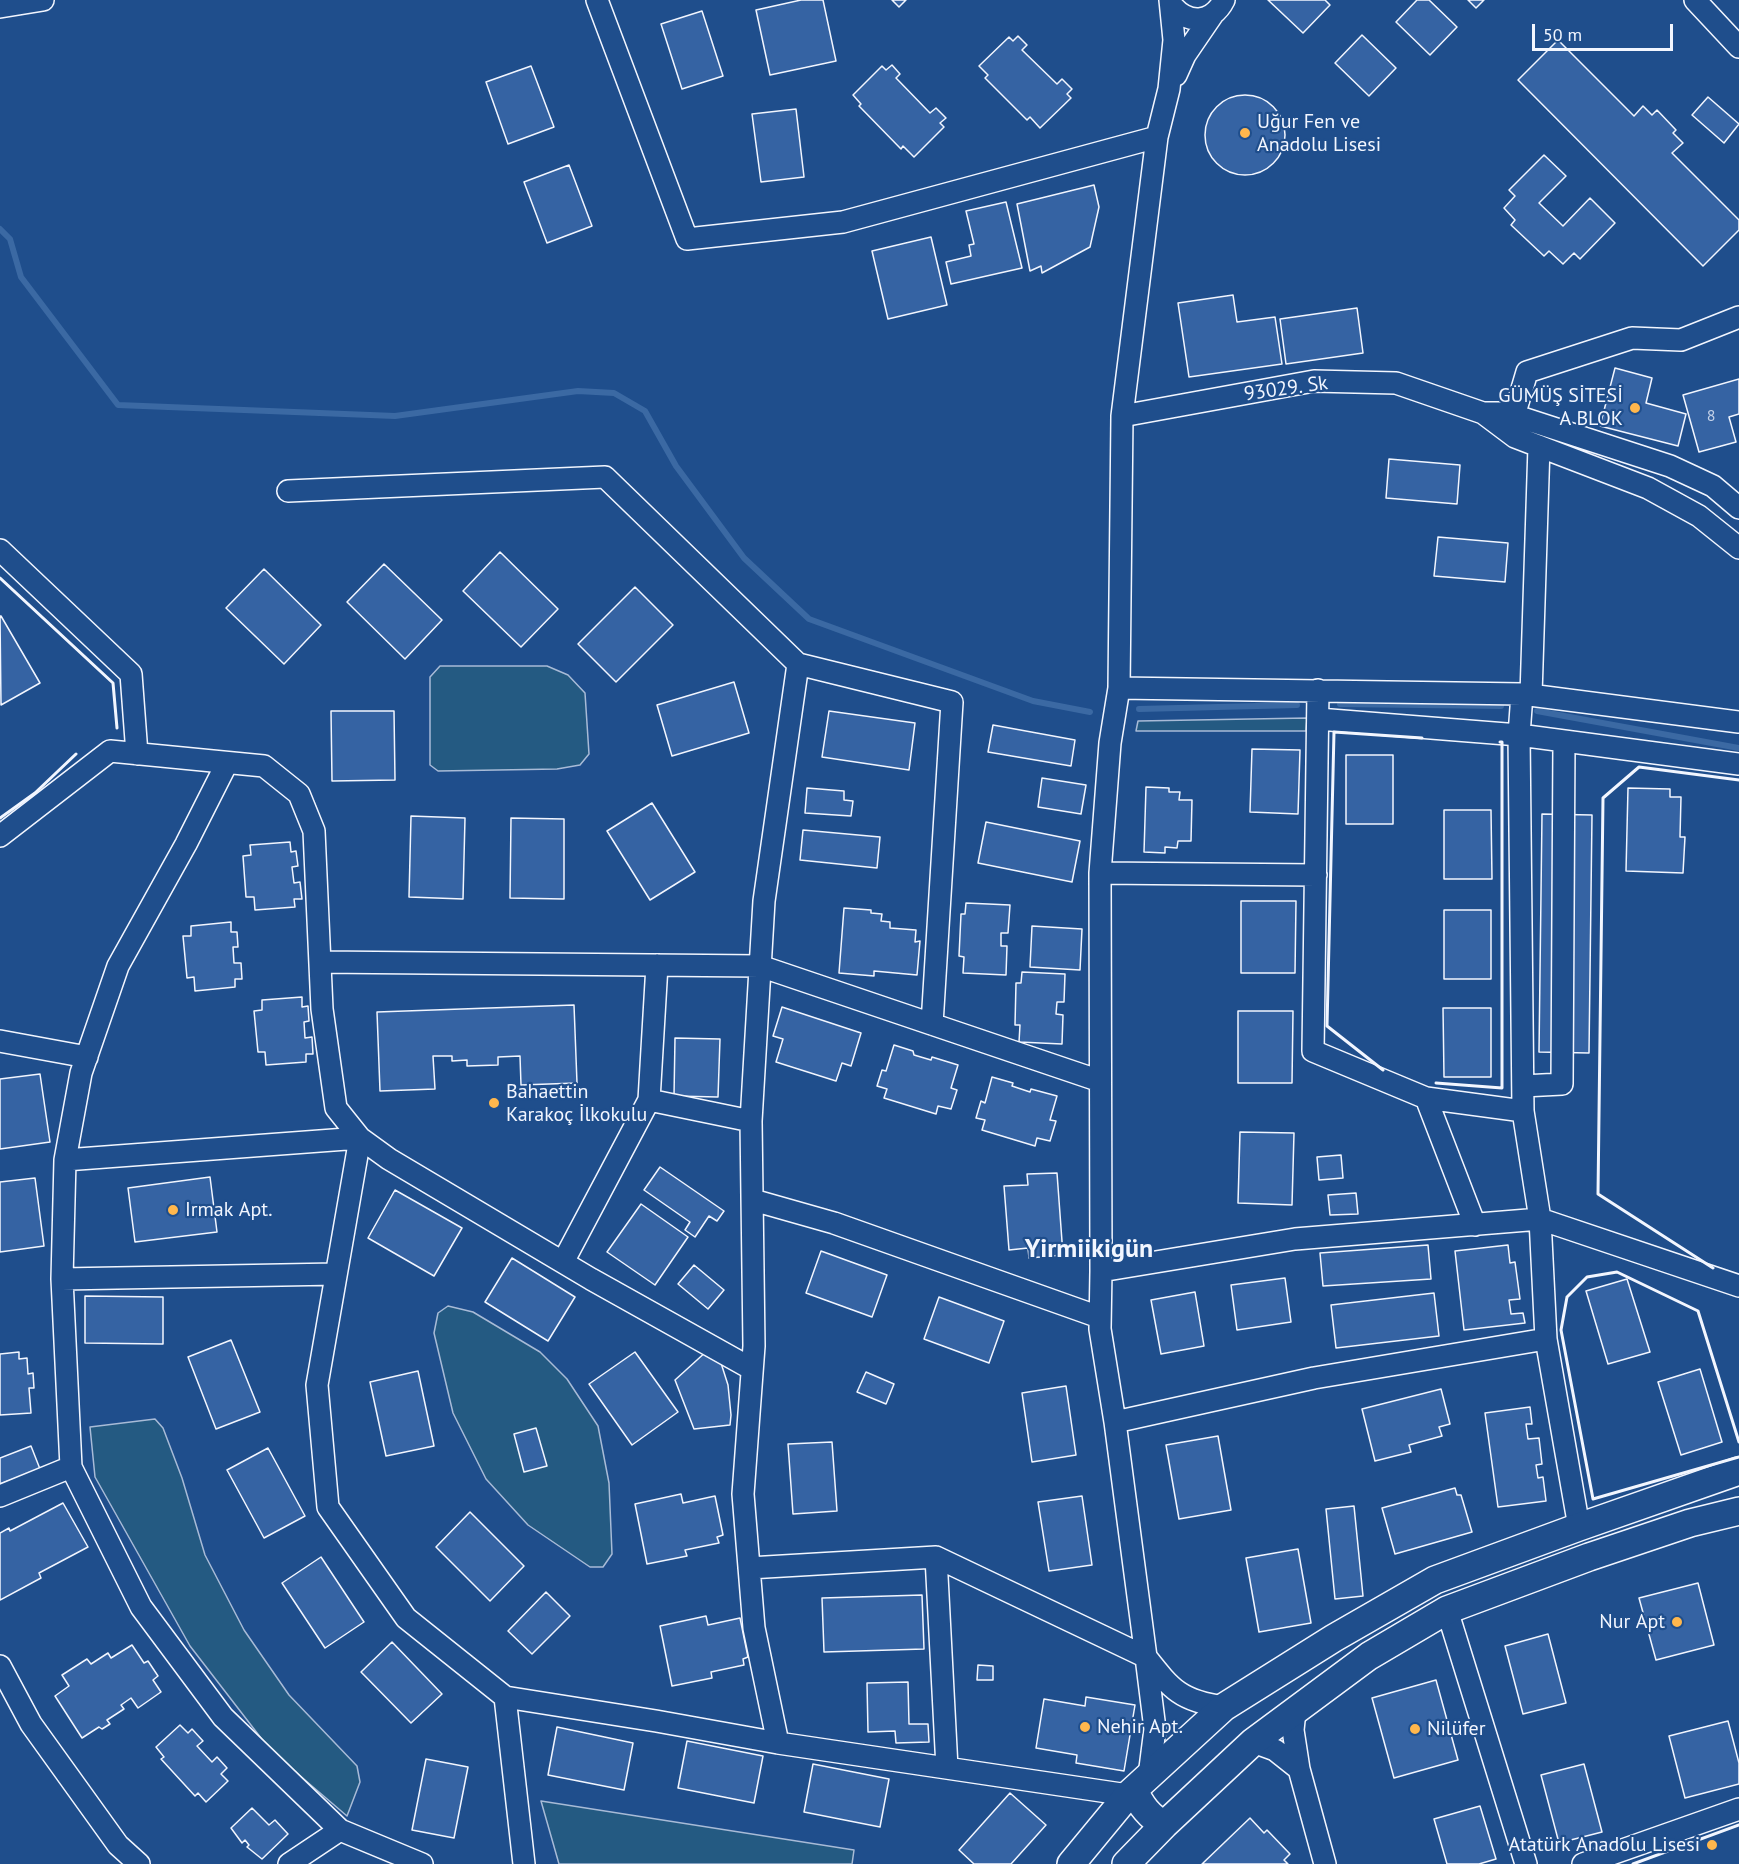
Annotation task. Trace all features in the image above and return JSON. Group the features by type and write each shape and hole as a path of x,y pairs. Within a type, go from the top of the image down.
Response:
{"main road":[{"path":"1071,1864 1137,1787 1224,1707 1334,1638 1435,1580 1739,1471"},
{"path":"1126,1864 1164,1825 1253,1742 1369,1656 1447,1610 1589,1557 1690,1523 1738,1516"},
{"path":"1224,1707 1237,1713 1248,1726 1253,1742"},
{"path":"1137,1787 1140,1805 1164,1825"}],"street":[{"path":"0,7 43,0"},
{"path":"597,0 687,239 843,222 1157,137"},
{"path":"1695,0 1739,47"},
{"path":"1170,2 1177,12 1195,20 1204,19 1218,7"},
{"path":"360,1138 317,1385 328,1506 406,1618 505,1697 778,1743 947,1768 1137,1787 1155,1729 1099,1317 1101,1270 1100,873 1110,743 1119,688 1122,416 1157,137 1169,89 1174,40 1170,2"},
{"path":"1169,89 1185,55 1218,7"},
{"path":"1514,416 1527,372 1632,338 1681,340 1739,318"},
{"name":"93029. Sk","path":"1122,416 1314,381 1396,383 1483,413 1515,437 1648,488 1699,516 1739,548"},
{"name":"93029. Sk","path":"1483,413 1507,413 1670,466 1713,486 1739,508"},
{"path":"1539,446 1526,694 1519,735 1523,1111 1540,1219 1546,1339 1579,1527"},
{"path":"288,491 605,477 798,664 952,702 932,1024"},
{"path":"1680,506 1693,477"},
{"path":"0,550 131,674 137,754"},
{"path":"778,1743 754,1628 743,1494 752,1369 751,1121 760,966 767,879 798,664"},
{"path":"1119,688 1526,694 1739,722"},
{"path":"1318,690 1313,1051 1426,1098 1523,1111"},
{"path":"1318,719 1519,735 1739,764"},
{"path":"1523,1086 1562,1084 1564,741"},
{"path":"0,836 110,751 264,766 299,794 314,831 322,1009 336,1108 360,1138 389,1159 752,1369"},
{"path":"227,763 186,844 118,966 81,1073 65,1160 62,1280 71,1467 141,1607 223,1718 340,1830 422,1864"},
{"path":"1100,873 1316,875"},
{"path":"320,962 760,966 1100,1082"},
{"path":"564,1262 649,1100 657,965"},
{"path":"0,1041 87,1057"},
{"path":"1426,1098 1475,1225"},
{"path":"649,1100 751,1121"},
{"path":"65,1160 360,1138"},
{"path":"753,1200 834,1223 1099,1317"},
{"path":"1101,1270 1295,1239 1540,1219 1739,1286"},
{"path":"62,1280 336,1274"},
{"path":"1115,1422 1314,1378 1546,1339"},
{"path":"0,1496 71,1467"},
{"path":"749,1568 936,1557 1146,1658 1169,1686 1198,1703 1224,1707"},
{"path":"936,1557 947,1768"},
{"path":"1447,1610 1526,1864"},
{"path":"0,1666 32,1724 118,1845 139,1864"},
{"path":"505,1697 524,1864"},
{"path":"1295,1711 1293,1730 1299,1769 1325,1864"},
{"path":"1253,1742 1275,1750 1299,1769"},
{"path":"1583,1864 1739,1809"},
{"path":"289,1864 340,1830"}],"shaded area":[{"path":"440,666 547,666 568,675 585,693 589,754 580,765 557,769 438,771 430,765 430,677"},
{"path":"1307,718 1306,731 1136,731 1138,721"},
{"path":"448,1306 473,1312 540,1352 567,1379 598,1426 609,1483 612,1554 603,1567 590,1567 528,1525 486,1479 453,1413 434,1333 438,1313"},
{"path":"155,1419 163,1428 182,1478 205,1555 244,1630 289,1695 357,1766 360,1782 347,1816 271,1751 190,1646 95,1477 90,1427"},
{"path":"541,1801 854,1850 852,1864 559,1864"}],"building":[{"path":"801,0 823,0 836,61 770,75 756,10"},
{"path":"892,0 906,0 899,7"},
{"path":"1268,0 1325,0 1330,5 1303,33"},
{"path":"1417,0 1429,0 1457,27 1430,55 1396,22"},
{"path":"1468,0 1484,0 1476,8"},
{"path":"702,11 723,76 682,89 661,24"},
{"path":"1362,35 1396,68 1369,96 1335,63"},
{"path":"1018,36 1027,45 1022,50 1057,84 1062,79 1072,89 1067,94 1071,98 1040,128 1030,117 1027,120 985,78 988,75 979,66 1009,37 1013,41"},
{"path":"1558,40 1634,116 1643,106 1652,115 1657,110 1676,130 1673,133 1683,143 1672,153 1739,220 1739,230 1703,266 1518,80"},
{"path":"892,65 900,74 896,78 930,113 936,108 946,118 940,123 944,127 914,157 903,146 901,149 859,106 861,104 853,95 882,66 886,70"},
{"path":"531,66 554,127 508,144 486,82"},
{"name":"Uğur Fen ve Anadolu Lisesi","path":"1245,95 1260,98 1273,107 1282,120 1285,135 1282,150 1273,163 1260,172 1245,175 1230,172 1217,163 1208,150 1205,135 1208,120 1217,107 1230,98"},
{"path":"1708,97 1739,124 1724,143 1692,115"},
{"path":"796,109 804,177 761,182 752,114"},
{"path":"1544,155 1566,176 1539,203 1563,226 1590,198 1615,223 1580,259 1574,253 1563,264 1549,251 1544,256 1511,225 1515,220 1504,208 1515,196 1509,190"},
{"path":"569,165 592,226 547,243 524,182"},
{"path":"1094,185 1099,207 1090,247 1042,273 1041,266 1030,271 1017,204"},
{"path":"1006,202 1022,268 951,284 946,262 971,256 969,245 974,244 966,211"},
{"path":"931,237 947,305 888,319 872,251"},
{"path":"1233,295 1237,322 1275,317 1282,364 1189,377 1178,303"},
{"path":"1357,308 1363,353 1286,364 1280,319"},
{"name":"GÜMÜŞ SİTESİ A BLOK","path":"1615,368 1652,378 1646,403 1686,414 1678,446 1600,426"},
{"path":"1739,379 1739,414 1729,417 1736,442 1699,452 1683,395"},
{"path":"1389,459 1460,465 1457,504 1386,498"},
{"path":"1438,537 1508,543 1505,582 1434,576"},
{"path":"500,552 558,609 521,647 463,591"},
{"path":"384,564 442,620 405,659 347,602"},
{"path":"264,569 321,625 284,664 226,608"},
{"path":"635,587 673,625 616,682 578,644"},
{"path":"0,616 40,683 1,705"},
{"path":"734,682 749,733 672,756 657,705"},
{"path":"331,711 394,711 395,780 332,781"},
{"path":"829,711 915,723 909,770 822,757"},
{"path":"993,725 1075,740 1071,766 988,752"},
{"path":"1252,749 1300,750 1298,814 1250,812"},
{"path":"1346,755 1393,755 1393,824 1346,824"},
{"path":"1042,778 1086,785 1081,814 1038,807"},
{"path":"1146,787 1169,788 1169,792 1180,792 1179,800 1192,800 1191,841 1178,841 1177,848 1165,847 1165,853 1144,852"},
{"path":"807,788 844,791 844,800 853,801 851,816 805,813"},
{"path":"1628,788 1670,789 1670,797 1681,797 1680,837 1685,837 1683,873 1626,871"},
{"path":"652,803 695,872 650,900 607,831"},
{"path":"1444,810 1491,810 1492,879 1444,879"},
{"path":"1542,814 1592,815 1589,1053 1539,1052"},
{"path":"411,816 465,818 463,899 409,897"},
{"path":"511,818 564,819 564,899 510,898"},
{"path":"986,822 1080,841 1072,882 978,863"},
{"path":"803,830 880,837 877,868 800,860"},
{"path":"290,842 291,852 296,851 298,866 292,867 294,883 300,882 302,899 294,899 295,907 255,910 254,897 246,897 243,856 251,855 250,845"},
{"path":"1241,901 1296,901 1295,973 1241,973"},
{"path":"966,903 1010,905 1008,933 1001,933 1001,946 1007,946 1006,975 963,973 964,957 959,956 961,914 965,914"},
{"path":"844,908 871,910 871,913 882,914 881,921 890,922 890,928 916,930 915,942 920,941 917,975 874,971 874,976 839,973"},
{"path":"1444,910 1491,910 1491,979 1444,979"},
{"path":"231,922 231,932 237,932 238,947 233,947 234,963 241,963 242,979 235,979 235,987 195,991 194,977 187,978 183,936 191,936 191,926"},
{"path":"1032,926 1082,929 1080,970 1030,967"},
{"path":"1022,972 1065,974 1064,1002 1057,1002 1056,1014 1063,1015 1062,1044 1019,1042 1020,1025 1015,1025 1016,983 1021,983"},
{"path":"302,997 302,1007 308,1006 309,1021 304,1022 305,1038 312,1037 313,1054 306,1054 306,1062 266,1065 265,1052 258,1052 254,1011 262,1010 262,1000"},
{"path":"574,1005 577,1083 521,1085 520,1056 498,1057 498,1065 467,1066 467,1060 452,1061 452,1056 433,1056 435,1089 380,1091 377,1012"},
{"path":"782,1007 861,1033 851,1066 842,1063 836,1081 776,1062 783,1039 773,1036"},
{"path":"1443,1008 1491,1008 1491,1077 1444,1077"},
{"path":"1238,1011 1293,1011 1292,1083 1238,1083"},
{"path":"675,1038 720,1039 718,1097 674,1096"},
{"path":"894,1045 913,1051 914,1055 931,1060 932,1057 958,1065 951,1088 957,1090 951,1109 938,1106 936,1114 884,1098 887,1089 877,1086 882,1070 886,1071"},
{"path":"40,1074 50,1142 0,1149 0,1079"},
{"path":"992,1077 1013,1083 1012,1086 1030,1092 1031,1089 1057,1096 1050,1120 1056,1121 1050,1141 1037,1138 1035,1146 982,1130 985,1120 976,1118 981,1101 985,1103"},
{"path":"1240,1132 1294,1133 1292,1205 1238,1203"},
{"path":"1341,1155 1343,1178 1319,1180 1317,1157"},
{"path":"660,1167 724,1211 717,1221 709,1216 695,1237 685,1230 690,1222 644,1190"},
{"path":"1057,1173 1063,1255 1029,1258 1028,1248 1009,1250 1004,1186 1028,1185 1027,1174"},
{"name":"Irmak Apt.","path":"210,1177 217,1232 135,1242 128,1188"},
{"path":"35,1178 44,1246 0,1252 0,1182"},
{"path":"395,1190 462,1228 434,1276 368,1238"},
{"path":"1356,1193 1358,1214 1330,1215 1328,1195"},
{"path":"641,1204 688,1237 655,1285 607,1252"},
{"path":"1428,1245 1431,1279 1323,1286 1320,1253"},
{"path":"1508,1245 1510,1263 1515,1262 1520,1299 1509,1300 1511,1314 1523,1313 1525,1323 1464,1330 1455,1251"},
{"path":"821,1251 887,1275 872,1317 806,1293"},
{"path":"512,1258 575,1297 548,1341 485,1302"},
{"path":"694,1265 724,1290 708,1309 678,1284"},
{"path":"1285,1278 1291,1322 1237,1330 1231,1285"},
{"path":"1627,1279 1650,1352 1608,1364 1586,1291"},
{"path":"1195,1292 1204,1346 1161,1354 1151,1300"},
{"path":"1434,1293 1439,1336 1336,1348 1331,1305"},
{"path":"85,1296 163,1297 163,1344 85,1343"},
{"path":"939,1297 1004,1321 989,1363 924,1339"},
{"path":"231,1340 260,1412 216,1429 188,1357"},
{"path":"708,1350 721,1363 728,1385 730,1425 694,1429 675,1380"},
{"path":"19,1352 19,1359 27,1358 28,1374 33,1373 34,1388 29,1388 31,1413 0,1415 0,1354"},
{"path":"635,1352 678,1412 632,1445 589,1384"},
{"path":"1700,1369 1722,1442 1681,1455 1658,1382"},
{"path":"418,1371 434,1446 386,1456 370,1382"},
{"path":"866,1372 894,1384 886,1404 857,1392"},
{"path":"1066,1386 1076,1455 1032,1462 1022,1393"},
{"path":"1441,1389 1450,1424 1439,1427 1442,1436 1409,1445 1411,1452 1375,1461 1362,1409"},
{"path":"1530,1407 1532,1424 1526,1424 1528,1439 1539,1438 1542,1464 1536,1465 1538,1478 1543,1477 1546,1501 1498,1507 1485,1413"},
{"path":"536,1428 547,1466 524,1472 514,1434"},
{"path":"1218,1436 1231,1510 1179,1519 1166,1445"},
{"path":"832,1442 837,1511 793,1514 788,1444"},
{"path":"31,1446 40,1469 0,1484 0,1458"},
{"path":"268,1448 305,1516 264,1538 227,1470"},
{"path":"1455,1488 1457,1495 1461,1495 1472,1532 1395,1554 1382,1508"},
{"path":"681,1494 683,1503 715,1496 723,1535 717,1537 719,1543 685,1550 687,1556 647,1564 635,1504"},
{"path":"1082,1496 1092,1565 1049,1571 1038,1502"},
{"path":"63,1503 88,1547 39,1573 41,1578 0,1600 0,1533 9,1528 10,1531"},
{"path":"1354,1506 1363,1596 1335,1599 1326,1509"},
{"path":"470,1512 524,1566 490,1601 436,1547"},
{"path":"1298,1549 1311,1623 1259,1632 1246,1558"},
{"path":"321,1557 364,1622 325,1648 282,1583"},
{"name":"Nur Apt","path":"1698,1583 1714,1645 1656,1660 1639,1598"},
{"path":"546,1592 570,1616 532,1654 508,1631"},
{"path":"922,1595 924,1649 824,1652 822,1598"},
{"path":"706,1616 708,1625 740,1618 748,1657 743,1659 744,1665 711,1672 712,1678 672,1686 660,1626"},
{"path":"1548,1634 1566,1703 1523,1714 1505,1646"},
{"path":"392,1642 442,1694 411,1723 361,1672"},
{"path":"132,1645 144,1663 148,1661 158,1676 153,1680 161,1692 138,1708 131,1698 121,1705 124,1709 107,1720 110,1724 102,1729 99,1727 82,1738 55,1696 69,1686 62,1675 87,1659 91,1664 108,1653 111,1658"},
{"path":"978,1665 993,1666 993,1680 977,1680"},
{"name":"Nilüfer","path":"1436,1680 1458,1760 1394,1778 1372,1698"},
{"path":"908,1682 909,1724 928,1724 929,1742 896,1743 895,1731 868,1732 867,1683"},
{"name":"Nehir Apt.","path":"1086,1697 1135,1705 1124,1771 1076,1763 1077,1755 1036,1748 1044,1699 1085,1706"},
{"path":"1728,1721 1739,1763 1739,1784 1685,1798 1669,1736"},
{"path":"180,1725 188,1733 192,1729 203,1741 197,1746 212,1762 217,1757 227,1768 221,1774 228,1781 206,1802 198,1793 195,1796 161,1759 164,1757 156,1747"},
{"path":"557,1727 633,1743 624,1790 548,1775"},
{"path":"687,1741 763,1756 754,1803 678,1788"},
{"path":"426,1759 468,1767 454,1838 412,1830"},
{"path":"813,1764 889,1779 880,1827 804,1812"},
{"path":"1584,1764 1602,1832 1559,1843 1541,1775"},
{"path":"1010,1793 1046,1825 1011,1864 974,1864 959,1850"},
{"path":"1480,1806 1496,1859 1479,1864 1447,1864 1434,1819"},
{"path":"252,1808 269,1825 275,1820 288,1834 262,1859 247,1847 249,1845 245,1840 242,1843 231,1828"},
{"path":"1250,1818 1264,1833 1267,1830 1290,1854 1284,1860 1288,1864 1202,1864"}],"waterway":[{"path":"0,229 10,239 21,277 118,405 395,416 578,391 614,393 645,411 676,466 744,558 809,619 1033,701 1090,712"},
{"path":"1340,704 1501,706"},
{"path":"1139,709 1297,705"},
{"path":"1537,711 1739,748"}],"wall":[{"path":"0,578 113,683 117,728"},
{"path":"1383,1070 1327,1026 1334,732 1422,738"},
{"path":"1436,1083 1502,1088 1502,742 1500,742"},
{"path":"0,818 35,793 76,754"},
{"path":"1713,1268 1598,1194 1603,798 1639,767 1739,780"},
{"path":"1739,1442 1698,1311 1617,1272 1587,1277 1567,1297 1561,1330 1593,1499 1739,1457"},
{"path":"1633,1864 1739,1825"}],"place":[{"name":"Uğur Fen ve Anadolu Lisesi","path":"1245,133"},
{"name":"GÜMÜŞ SİTESİ A BLOK","path":"1635,408"},
{"name":"Bahaettin Karakoç İlkokulu","path":"494,1103"},
{"name":"Irmak Apt.","path":"173,1210"},
{"name":"Nur Apt","path":"1677,1622"},
{"name":"Nehir Apt.","path":"1085,1727"},
{"name":"Nilüfer","path":"1415,1729"},
{"name":"Atatürk Anadolu Lisesi","path":"1712,1845"}],"district":[{"name":"Yirmiikigün","path":"1089,1250"}]}
